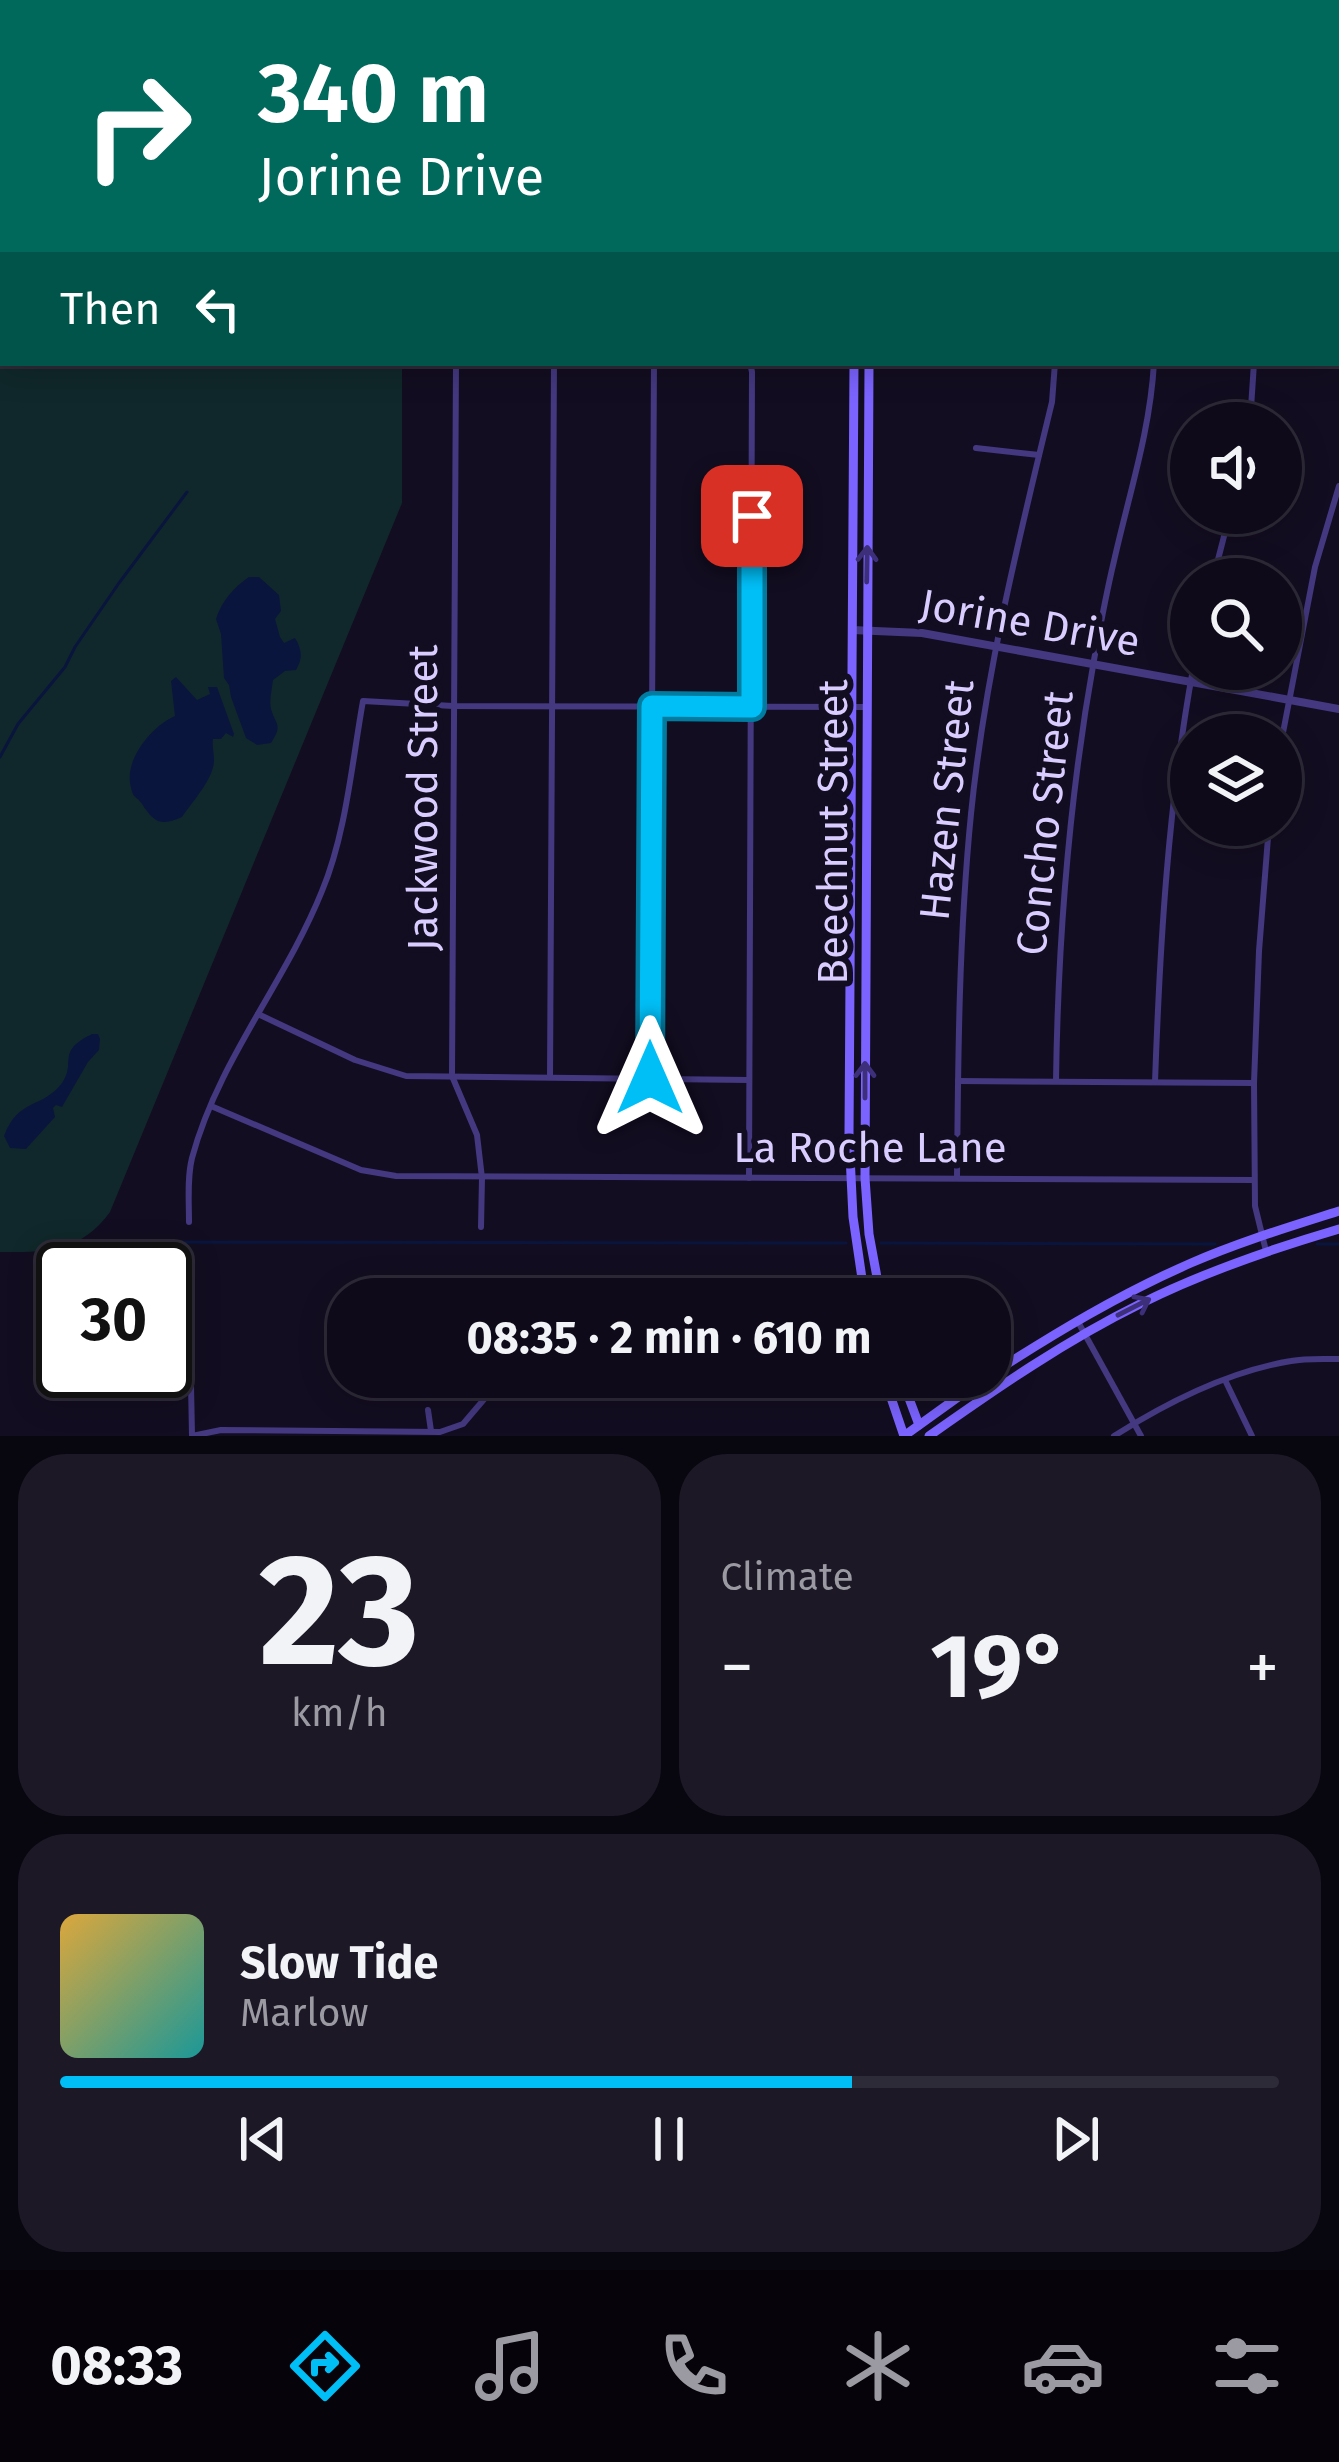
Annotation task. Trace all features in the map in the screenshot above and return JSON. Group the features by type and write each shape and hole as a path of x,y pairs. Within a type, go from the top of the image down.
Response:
{"main road":[{"name":"Beechnut Street","path":"854,366 851,1178 862,1278"},
{"name":"Beechnut Street","path":"869,366 865,1178 877,1278"},
{"path":"853,487 868,488"},
{"path":"850,860 866,860"},
{"path":"850,1029 865,1029"},
{"path":"1011,1362 1077,1320 1194,1262 1339,1211"},
{"path":"891,1398 904,1436 923,1432 1085,1333 1180,1285 1339,1228"},
{"path":"909,1398 923,1432"},
{"path":"923,1432 962,1398"}],"street":[{"name":"Jackwood Street","path":"456,366 452,1076 476,1132 482,1227"},
{"path":"550,1077 554,366"},
{"path":"650,1078 654,366"},
{"path":"749,1178 751,366"},
{"name":"Hazen Street","path":"957,1178 959,973 971,811 995,646 1052,402 1055,366"},
{"name":"Concho Street","path":"1056,1081 1058,968 1071,818 1093,665 1142,457 1154,366"},
{"path":"1251,402 1254,366"},
{"path":"976,448 1039,455"},
{"path":"1285,714 1315,567 1339,486"},
{"name":"Jorine Drive","path":"852,630 922,633 1170,678"},
{"path":"1155,1082 1170,821 1190,690"},
{"name":"Jorine Drive","path":"1231,690 1339,710"},
{"path":"189,1222 191,1160 211,1106 324,887 363,701 453,706 866,707"},
{"path":"1266,1251 1255,1206 1254,1083 1267,846"},
{"path":"258,1014 394,1074 749,1080"},
{"path":"958,1081 1254,1083"},
{"name":"La Roche Lane","path":"211,1106 376,1174 1254,1180"},
{"path":"1077,1320 1141,1436"},
{"path":"1114,1436 1224,1380 1292,1360 1339,1359"},
{"path":"1224,1380 1252,1436"},
{"path":"191,1398 192,1436 221,1430 440,1432 463,1424 485,1398"},
{"path":"428,1410 431,1431"}],"green space":[{"path":"0,366 402,366 402,503 110,1212 76,1242 36,1242 36,1250 0,1252"}],"water":[{"path":"249,577 259,577 279,595 281,611 275,619 280,637 284,643 295,638 301,654 296,670 273,680 270,706 277,732 271,743 257,745 246,738 224,678 216,619 229,595"},
{"path":"176,677 197,700 210,694 208,687 217,687 234,734 213,739 214,760 207,782 182,817 163,822 154,819 134,796 130,777 141,745 175,716 171,681"},
{"path":"98,1034 99,1050 62,1107 53,1108 55,1117 26,1149 10,1148 4,1136 16,1115 62,1083 70,1052"}],"waterway":[{"path":"0,757 18,724 65,667 119,583 187,492"},
{"path":"192,1242 846,1243"},
{"path":"881,1243 1215,1244"},
{"path":"1317,1244 1339,1244"}],"route":[{"path":"650,1078 652,706 752,707 752,516"}]}
